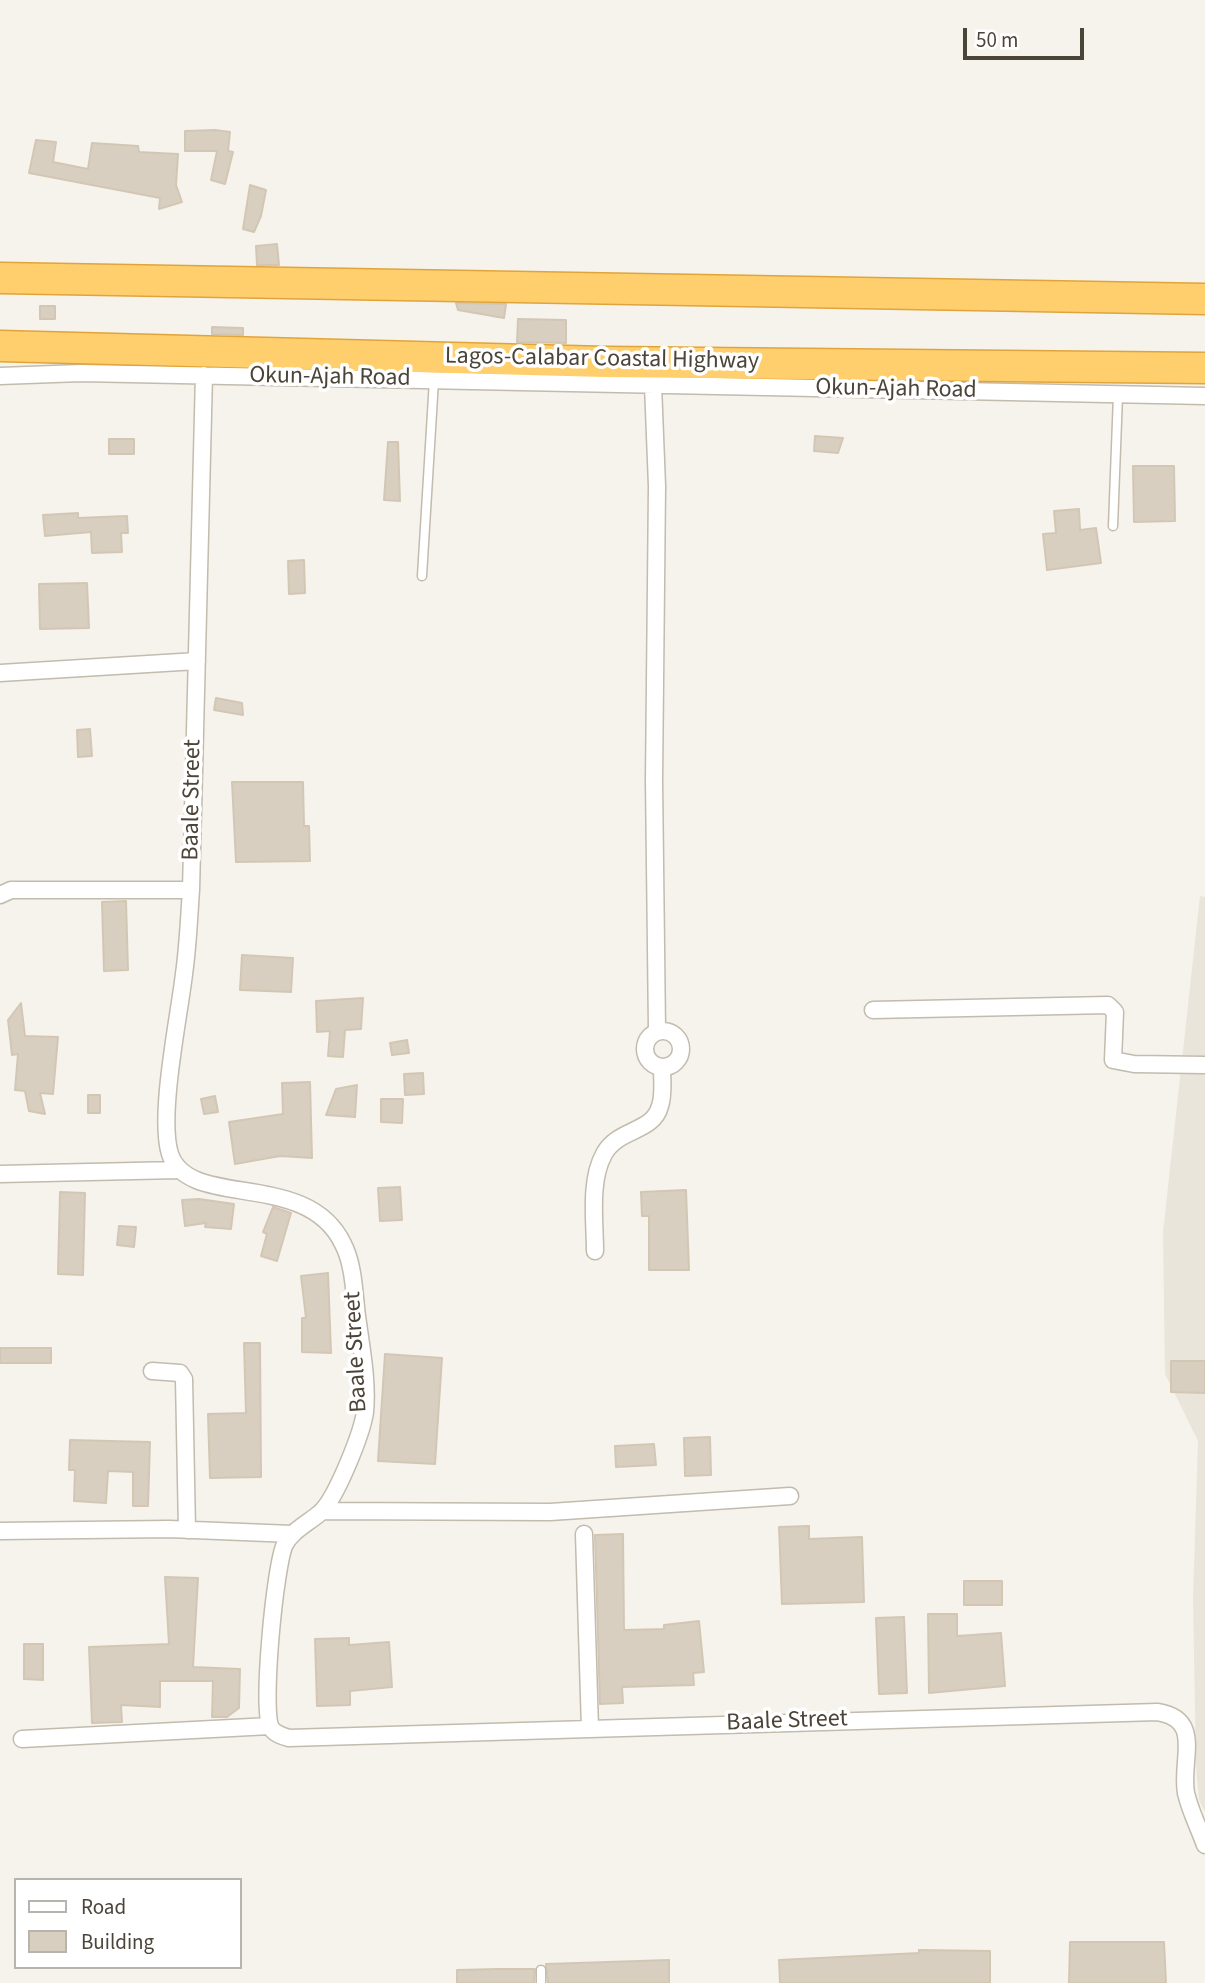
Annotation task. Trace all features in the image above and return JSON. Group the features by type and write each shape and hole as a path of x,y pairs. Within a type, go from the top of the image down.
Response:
{"highway":[{"path":"0,278 1205,299"},
{"name":"Lagos-Calabar Coastal Highway","path":"0,346 605,362 1205,368"}],"street":[{"name":"Okun-Ajah Road","path":"0,376 81,373 204,375 1205,397"},
{"name":"Baale Street","path":"204,375 191,890 171,1071 167,1137 170,1154 178,1170 198,1181 306,1204 328,1220 344,1245 352,1277 362,1351 365,1411 355,1446 323,1511 292,1534"},
{"path":"653,386 657,486 654,780 657,1031"},
{"path":"0,673 197,661"},
{"path":"0,894 11,890 191,890"},
{"path":"873,1010 1108,1005 1115,1012 1113,1060 1133,1064 1205,1065"},
{"path":"657,1031 670,1031 680,1040 682,1053 675,1064 662,1068 650,1063 644,1052 647,1039 657,1031"},
{"path":"594,1251 596,1184 603,1155 617,1137 641,1128 653,1119 660,1107 662,1068"},
{"path":"0,1174 178,1170"},
{"path":"152,1371 180,1373 184,1379 187,1530"},
{"path":"323,1511 550,1512 790,1496"},
{"path":"0,1531 187,1530 292,1534 280,1560 267,1680 270,1726 22,1739"},
{"path":"584,1534 590,1729"},
{"name":"Baale Street","path":"270,1726 275,1733 289,1738 1170,1714 1181,1721 1186,1732 1185,1790 1205,1845"}],"lane":[{"path":"422,576 434,380"},
{"path":"1113,526 1118,395"},
{"path":"541,1970 541,1983"}],"shaded area":[{"path":"1200,896 1205,897 1205,1812 1199,1800 1196,1766 1193,1599 1198,1441 1165,1374 1163,1232"}],"building":[{"path":"185,131 230,132 228,151 233,152 225,184 211,180 217,151 185,151"},
{"path":"36,140 56,142 53,162 88,169 92,143 138,146 139,152 178,154 176,185 182,202 159,209 160,198 29,173"},
{"path":"250,185 266,190 261,216 254,232 243,229"},
{"path":"277,244 279,265 257,265 256,246"},
{"path":"456,303 506,304 504,318 458,310"},
{"path":"40,306 55,306 55,319 40,319"},
{"path":"518,319 566,320 566,343 517,342"},
{"path":"212,327 243,328 243,335 212,334"},
{"path":"815,436 843,438 838,453 814,451"},
{"path":"109,439 134,439 134,454 109,454"},
{"path":"388,442 398,442 400,501 384,500"},
{"path":"1133,466 1174,466 1175,521 1134,522"},
{"path":"1079,509 1080,530 1096,528 1101,563 1047,570 1043,534 1056,533 1054,511"},
{"path":"78,513 78,518 127,516 128,533 121,533 122,552 92,553 91,532 45,536 43,515"},
{"path":"304,560 305,593 289,594 288,561"},
{"path":"87,583 89,628 40,629 39,584"},
{"path":"216,698 242,703 243,715 214,710"},
{"path":"90,729 92,756 78,757 77,730"},
{"path":"232,782 303,782 304,826 309,826 310,861 236,862"},
{"path":"126,901 128,970 104,971 102,902"},
{"path":"242,955 293,958 291,992 240,990"},
{"path":"363,998 361,1029 345,1030 343,1057 328,1056 330,1031 317,1032 316,1001"},
{"path":"21,1003 25,1036 58,1037 53,1094 40,1093 45,1114 29,1111 25,1091 15,1090 18,1054 12,1055 8,1020"},
{"path":"407,1040 409,1053 392,1055 390,1043"},
{"path":"423,1073 424,1094 405,1095 404,1074"},
{"path":"310,1082 312,1158 280,1156 235,1164 229,1122 283,1114 282,1083"},
{"path":"357,1085 355,1117 326,1115 336,1089"},
{"path":"88,1095 100,1095 100,1113 88,1113"},
{"path":"215,1096 218,1112 204,1114 201,1099"},
{"path":"381,1099 403,1099 402,1123 381,1122"},
{"path":"400,1187 402,1220 380,1221 378,1188"},
{"path":"686,1190 689,1270 649,1270 649,1216 642,1216 641,1192"},
{"path":"60,1192 85,1193 83,1275 58,1274"},
{"path":"199,1199 234,1204 231,1229 205,1227 206,1223 185,1226 182,1200"},
{"path":"273,1207 291,1213 277,1261 261,1256 267,1234 263,1232"},
{"path":"119,1226 136,1227 134,1247 117,1245"},
{"path":"328,1273 331,1353 302,1352 302,1318 306,1318 301,1276"},
{"path":"244,1343 260,1343 261,1477 210,1478 208,1414 246,1413"},
{"path":"0,1348 51,1348 51,1363 0,1363"},
{"path":"385,1354 442,1358 435,1464 378,1461"},
{"path":"1171,1361 1205,1361 1205,1393 1171,1392"},
{"path":"710,1437 711,1475 685,1476 684,1438"},
{"path":"70,1440 150,1442 148,1506 133,1506 133,1472 108,1471 106,1503 74,1501 75,1470 69,1470"},
{"path":"654,1444 656,1465 616,1467 615,1446"},
{"path":"809,1526 809,1539 862,1537 864,1602 782,1604 779,1527"},
{"path":"623,1534 624,1630 664,1629 664,1625 699,1621 704,1672 693,1673 694,1685 622,1687 623,1703 600,1704 595,1535"},
{"path":"165,1577 198,1578 193,1667 240,1669 239,1708 227,1717 212,1717 213,1681 160,1681 160,1707 121,1705 122,1722 92,1723 89,1647 169,1644"},
{"path":"964,1581 1002,1581 1002,1605 964,1605"},
{"path":"928,1614 957,1614 957,1636 1001,1633 1005,1686 929,1693"},
{"path":"904,1617 907,1693 879,1694 876,1618"},
{"path":"349,1638 349,1645 389,1642 392,1687 350,1691 350,1705 317,1706 315,1639"},
{"path":"24,1644 43,1644 43,1680 24,1679"},
{"path":"1070,1942 1164,1942 1166,1983 1069,1983"},
{"path":"919,1950 990,1951 990,1983 780,1983 779,1960 919,1953"},
{"path":"669,1960 669,1983 548,1983 546,1964"},
{"path":"535,1969 534,1983 457,1983 457,1970"}]}
